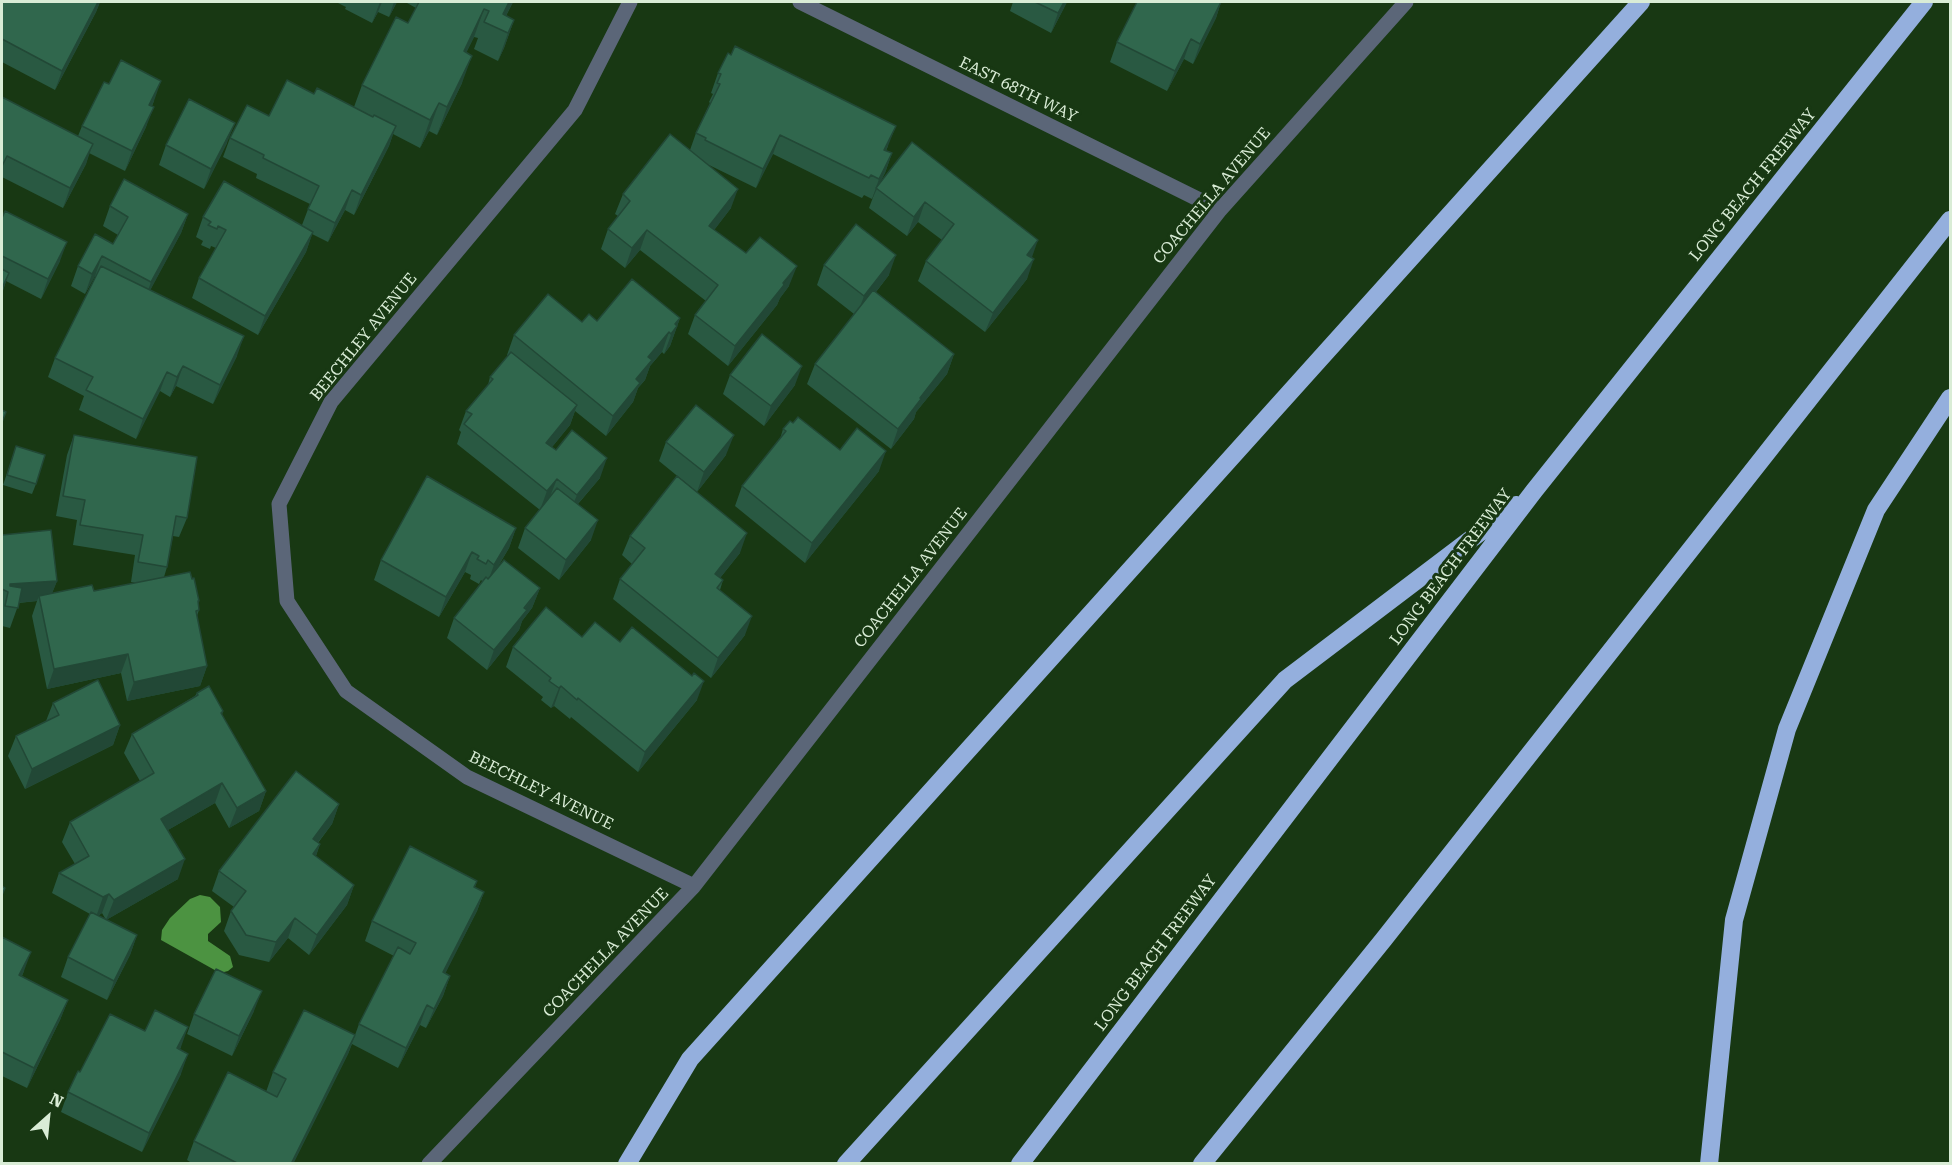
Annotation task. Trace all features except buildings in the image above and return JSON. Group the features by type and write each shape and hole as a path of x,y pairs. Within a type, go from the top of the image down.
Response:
{"highway":[{"path":"627,1164 690,1059 1641,2"},
{"name":"LONG BEACH FREEWAY","path":"1020,1164 1534,491 1924,2"},
{"path":"1202,1164 1384,939 1950,220"},
{"path":"1708,1164 1734,920 1787,729 1876,510 1950,398"},
{"path":"846,1164 1285,680 1534,491"}],"street":[{"name":"BEECHLEY AVENUE","path":"630,2 575,110 331,402 279,504 287,601 346,691 467,777 694,886"},
{"name":"EAST 68TH WAY","path":"800,2 1220,210"},
{"name":"COACHELLA AVENUE","path":"429,1164 694,886 1220,210 1406,2"}],"shaded area":[{"path":"200,895 210,897 220,907 221,922 208,934 208,941 230,956 233,967 228,971 220,973 161,940 162,930 170,918 190,899"}]}
